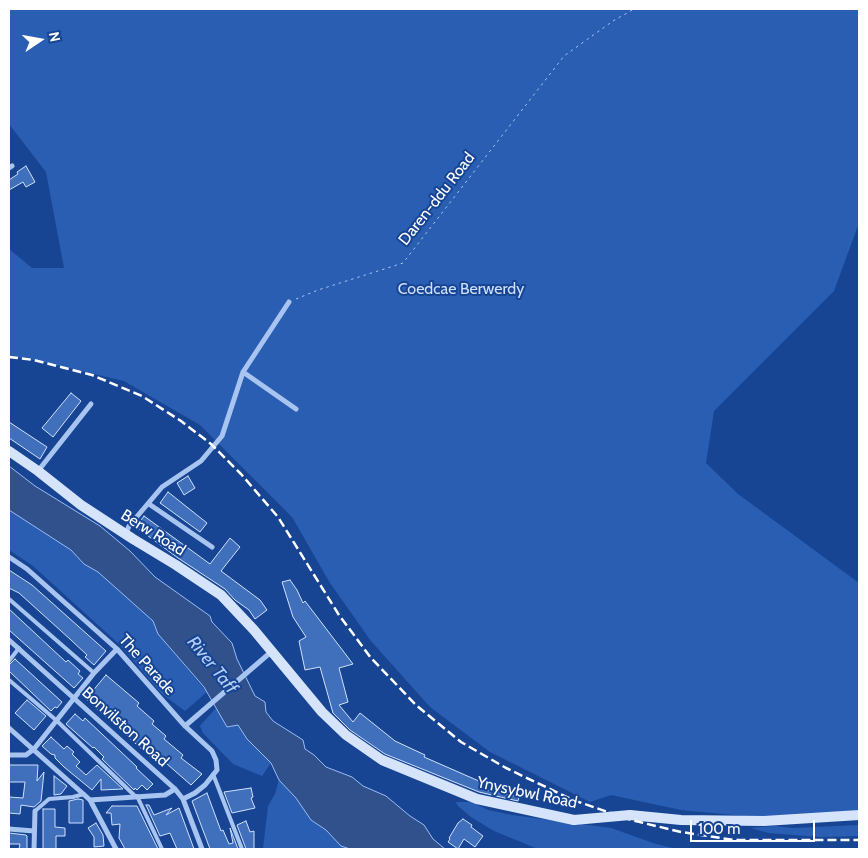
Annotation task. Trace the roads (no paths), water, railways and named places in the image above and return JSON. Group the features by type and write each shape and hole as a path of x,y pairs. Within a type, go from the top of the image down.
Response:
{"main road":[{"name":"Berw Road","path":"9,451 38,471 81,506 176,564 221,595 241,615 268,654"},
{"name":"Ynysybwl Road","path":"268,654 346,735 382,760 477,799 574,820 630,815 681,820 764,821 859,815"}],"street":[{"path":"126,533 129,526 162,487 201,461 222,436 243,372 289,302"},
{"path":"243,372 296,410"},
{"path":"38,471 91,404"},
{"path":"149,504 212,547"},
{"name":"The Parade","path":"9,557 27,569 117,649 185,726 212,751 216,760 216,770 213,774"},
{"name":"Bonvilston Road","path":"9,640 175,789 183,799 202,849"},
{"path":"9,755 26,755 34,749 94,673 117,649"},
{"path":"185,726 268,654"},
{"path":"9,728 90,800 114,848"},
{"path":"183,799 195,794 213,774"},
{"path":"90,800 165,795 175,789"},
{"path":"34,849 35,810"},
{"path":"9,829 34,831"}],"lane":[{"path":"9,600 94,673"},
{"path":"9,661 19,648"},
{"path":"9,680 56,720 136,796 162,849"},
{"path":"213,774 242,849"},
{"path":"35,810 49,798 73,797 84,794"}],"water":[{"name":"River Taff","path":"9,466 35,486 100,526 130,551 155,577 210,616 212,622 232,643 237,659 255,696 265,702 266,712 273,721 303,740 305,749 326,767 352,777 363,786 386,796 424,825 433,839 445,849 350,849 341,846 326,830 311,820 296,798 279,780 271,763 247,739 238,725 227,727 204,687 158,634 153,621 98,572 84,564 71,550 9,510"}],"railway":[{"path":"9,357 34,360 92,375 142,396 181,421 211,444 241,474 278,517 339,615 371,658 416,705 461,742 506,768 573,800 631,820 681,832 734,840 859,840"}],"park label":[{"name":"Coedcae Berwerdy","path":"461,289"}]}
